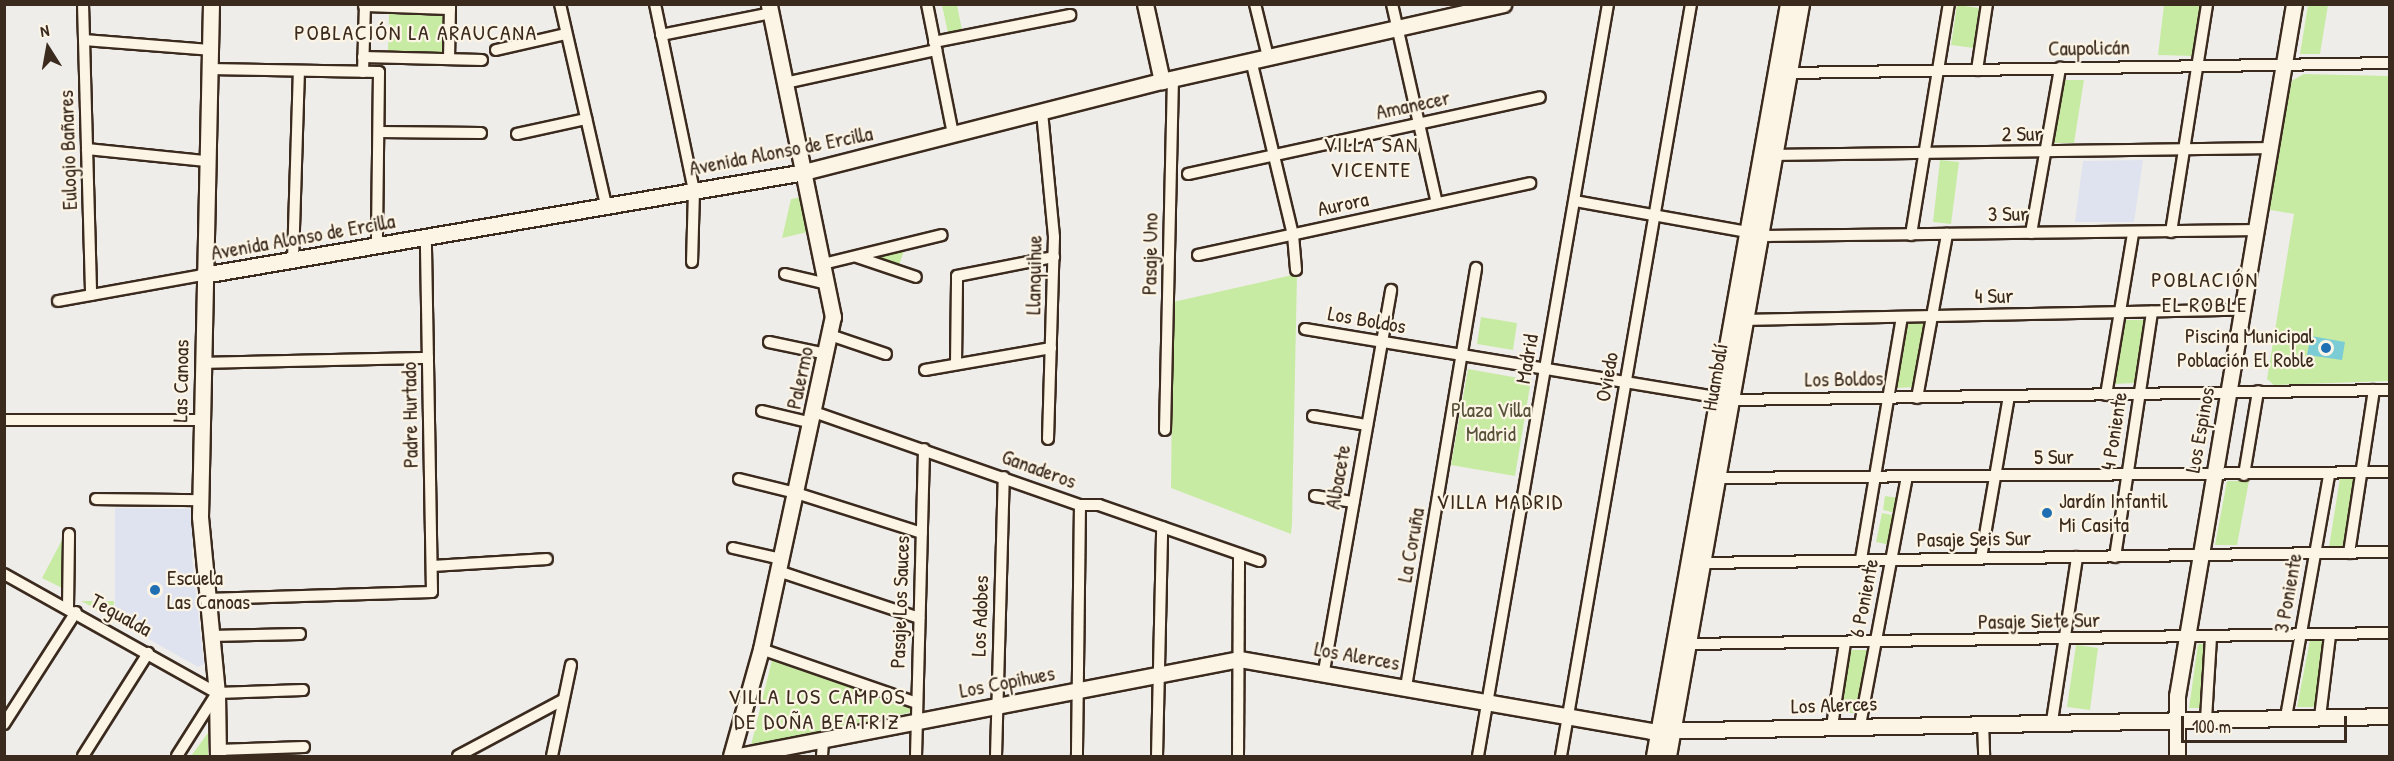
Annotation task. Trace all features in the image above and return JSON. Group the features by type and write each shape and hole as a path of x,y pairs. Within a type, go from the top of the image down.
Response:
{"street":[{"name":"Eulogio Bañares","path":"83,4 91,295"},
{"name":"Las Canoas","path":"211,4 203,275 200,500 206,599 217,693 218,753"},
{"path":"560,4 606,205"},
{"path":"655,4 694,190 692,262"},
{"path":"927,4 954,134"},
{"path":"1145,4 1168,80"},
{"path":"1255,4 1268,57"},
{"path":"1392,4 1437,203"},
{"name":"Madrid","path":"1478,756 1608,4"},
{"name":"Oviedo","path":"1560,756 1691,4"},
{"name":"Huambalí","path":"1668,756 1664,731 1715,399 1788,4"},
{"name":"Huambalí","path":"1654,756 1664,731 1689,644 1720,478 1801,4"},
{"path":"1911,235 1949,4"},
{"path":"1977,70 1987,4"},
{"path":"2170,232 2207,4"},
{"name":"Los Espinos","path":"2177,756 2175,719 2187,638 2294,4"},
{"path":"363,72 364,5 450,7 449,59"},
{"name":"Avenida Alonso de Ercilla","path":"58,301 377,244 804,172 1251,60 1500,5"},
{"path":"661,35 770,9"},
{"name":"Palermo","path":"731,756 761,648 780,565 830,335 832,311 770,9"},
{"path":"785,83 1070,15"},
{"path":"496,50 567,34"},
{"path":"84,40 210,50"},
{"path":"363,57 482,60"},
{"path":"1251,60 1293,235 1296,270"},
{"name":"Caupolicán","path":"1790,73 2390,63"},
{"path":"2031,233 2060,68"},
{"path":"209,69 380,72 377,244"},
{"path":"293,260 299,71"},
{"name":"Pasaje Uno","path":"1165,430 1168,80"},
{"name":"Amanecer","path":"1188,174 1540,97"},
{"name":"Llanquihue","path":"1042,112 1054,256 1048,439"},
{"path":"517,134 586,119"},
{"path":"379,132 481,133"},
{"name":"2 Sur","path":"1775,155 2045,153 2269,148"},
{"path":"87,149 207,161"},
{"name":"Aurora","path":"1198,255 1530,183"},
{"name":"3 Sur","path":"1575,201 1761,236 2255,231"},
{"name":"4 Poniente","path":"2106,395 2133,232"},
{"path":"1917,398 1947,234"},
{"path":"823,264 942,235"},
{"name":"Padre Hurtado","path":"206,599 432,592 426,236"},
{"path":"956,364 957,276 1054,256"},
{"path":"856,257 916,277"},
{"name":"La Coruña","path":"1406,687 1476,268"},
{"path":"785,274 827,284"},
{"name":"Albacete","path":"1324,671 1391,290"},
{"name":"4 Sur","path":"1747,320 2242,310"},
{"name":"4 Poniente","path":"2115,557 2152,312"},
{"name":"6 Poniente","path":"1861,559 1902,317"},
{"name":"Los Boldos","path":"1305,329 1545,371 1732,400 2390,390"},
{"path":"830,335 886,354"},
{"path":"769,342 826,354"},
{"path":"925,370 1051,348"},
{"path":"202,363 428,358"},
{"path":"2349,553 2374,390"},
{"path":"2244,476 2258,391"},
{"path":"1981,558 2009,396"},
{"name":"Ganaderos","path":"762,411 813,418 924,448 1080,505 1077,756"},
{"path":"1313,416 1367,425"},
{"path":"4,420 202,420"},
{"name":"Pasaje Los Sauces","path":"916,756 924,448"},
{"name":"5 Sur","path":"1720,478 2244,476 2390,472"},
{"name":"3 Poniente","path":"2286,717 2329,475"},
{"name":"Los Adobes","path":"996,756 1004,477"},
{"name":"6 Poniente","path":"1860,725 1907,477"},
{"path":"740,479 796,493 922,533"},
{"path":"1315,496 1354,502"},
{"path":"96,499 200,500"},
{"path":"1080,505 1099,505 1260,561"},
{"path":"1157,756 1162,527"},
{"path":"4,724 72,610 69,534"},
{"path":"733,548 919,618"},
{"name":"Pasaje Seis Sur","path":"1703,563 2390,552"},
{"path":"1238,756 1239,554"},
{"path":"2052,721 2078,557"},
{"path":"433,566 547,559"},
{"name":"Tegualda","path":"5,576 72,610 217,693"},
{"name":"Pasaje Siete Sur","path":"1689,644 2211,638 2390,633"},
{"path":"210,636 300,634"},
{"path":"2320,717 2330,635"},
{"path":"2206,718 2211,638"},
{"name":"6 Poniente","path":"1832,726 1845,643"},
{"path":"761,648 917,704"},
{"path":"83,756 148,653"},
{"name":"Los Copihues","path":"738,756 1239,659 1285,664"},
{"name":"Los Alerces","path":"1285,664 1488,702 1664,731 1983,722 2390,716"},
{"path":"552,756 570,665"},
{"path":"177,756 217,693 303,690"},
{"path":"458,756 470,753 563,700"},
{"path":"1983,722 1984,756"},
{"path":"822,756 823,740"},
{"path":"218,753 303,747"}],"shaded area":[{"path":"2143,160 2134,222 2075,222 2083,161"},
{"name":"Escuela Las Canoas","path":"115,508 193,509 192,560 204,664 198,667 115,620"}],"green space":[{"path":"942,5 957,5 962,30 948,33"},
{"path":"1957,5 1979,8 1974,48 1951,45"},
{"path":"2164,5 2200,5 2193,56 2158,55"},
{"path":"2308,5 2328,5 2320,54 2300,54"},
{"path":"389,14 445,16 444,52 388,51"},
{"path":"2304,74 2389,76 2389,381 2274,385 2267,379 2294,214 2265,209 2287,91 2293,80"},
{"path":"2064,80 2084,80 2074,143 2053,143"},
{"path":"1940,160 1959,162 1951,224 1933,222"},
{"path":"805,196 812,231 782,238 791,199"},
{"path":"904,251 899,265 878,257"},
{"path":"1297,274 1291,534 1171,488 1173,302"},
{"path":"1481,317 1517,323 1513,350 1477,344"},
{"path":"2124,320 2147,320 2136,383 2113,384"},
{"path":"1928,322 1915,387 1896,388 1908,323"},
{"name":"Plaza Villa Madrid","path":"1468,369 1531,380 1515,476 1451,465"},
{"path":"2340,478 2355,479 2347,546 2329,547"},
{"path":"2227,481 2249,481 2237,545 2215,545"},
{"path":"1885,496 1899,498 1896,513 1883,510"},
{"path":"1882,513 1896,516 1890,545 1876,542"},
{"path":"62,540 62,588 42,578"},
{"path":"81,601 114,601 114,618"},
{"path":"2310,640 2337,640 2325,707 2297,707"},
{"path":"2198,644 2215,644 2211,708 2189,708"},
{"path":"2076,645 2098,648 2090,710 2067,707"},
{"path":"1846,650 1869,650 1858,713 1835,713"},
{"path":"772,660 911,705 912,712 751,745"},
{"path":"208,733 208,756 191,756"}],"water":[{"name":"Piscina Municipal Población El Roble","path":"2311,336 2345,342 2342,360 2307,355"}],"place":[{"name":"Piscina Municipal Población El Roble","path":"2326,348"},
{"name":"Jardín Infantil Mi Casita","path":"2047,513"},
{"name":"Escuela Las Canoas","path":"155,590"}],"district":[{"name":"POBLACIÓN LA ARAUCANA","path":"416,33"},
{"name":"VILLA SAN VICENTE","path":"1371,156"},
{"name":"POBLACIÓN EL ROBLE","path":"2205,292"},
{"name":"VILLA MADRID","path":"1500,502"},
{"name":"VILLA LOS CAMPOS DE DOÑA BEATRIZ","path":"817,708"}]}
